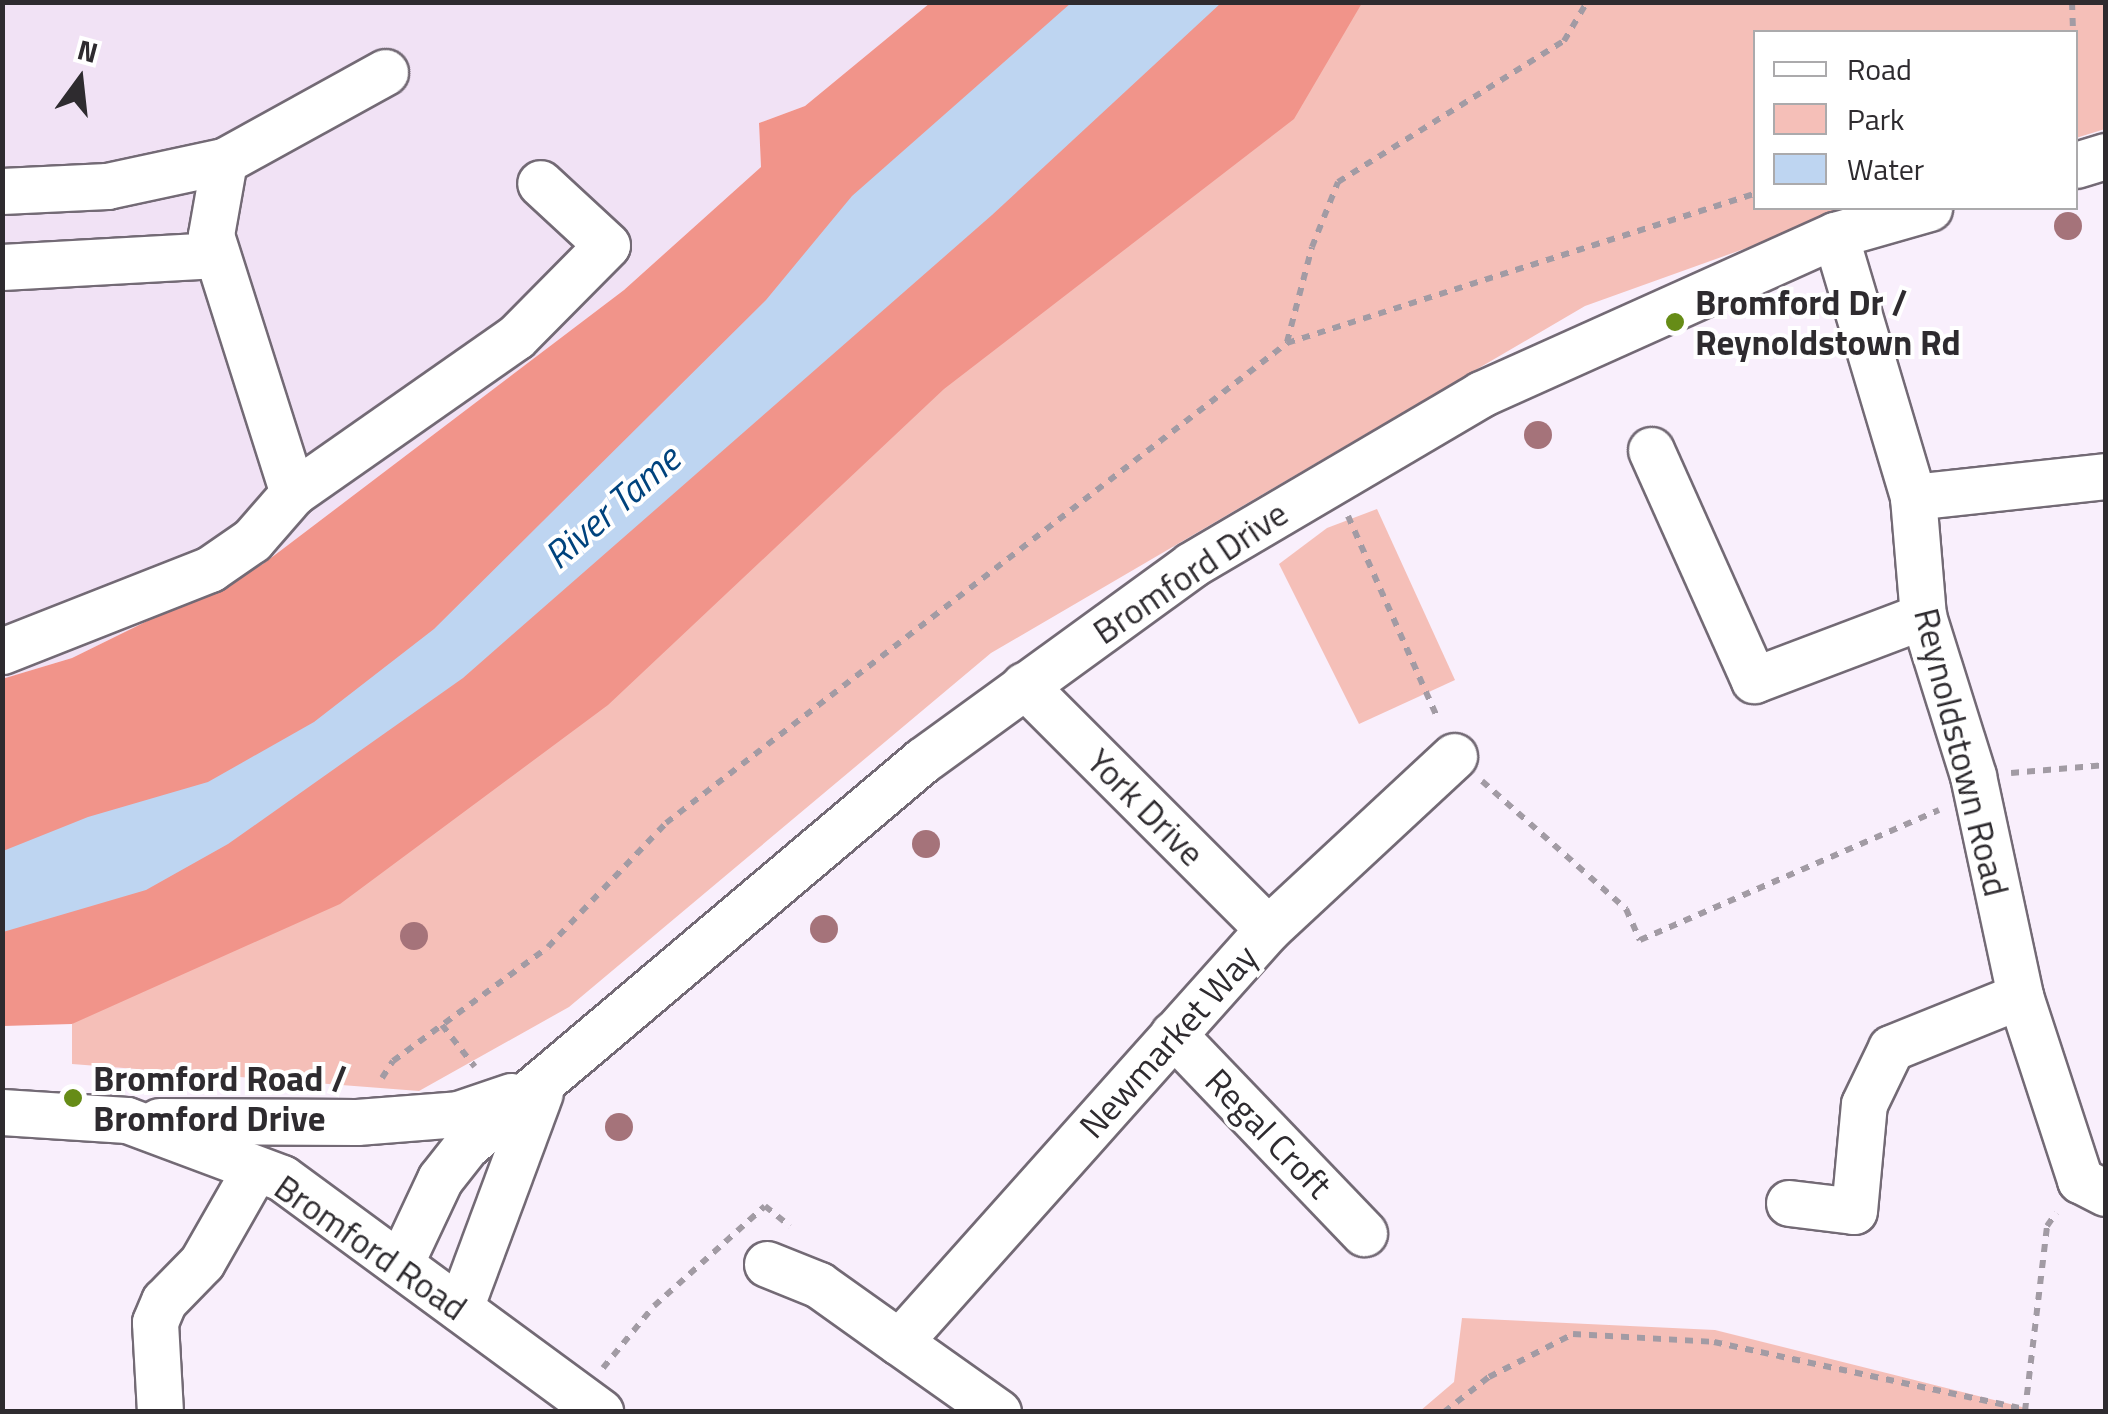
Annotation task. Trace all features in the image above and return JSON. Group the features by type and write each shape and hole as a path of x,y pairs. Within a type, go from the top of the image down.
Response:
{"street":[{"path":"2,191 106,186 224,162 385,72"},
{"path":"2078,164 2106,156"},
{"path":"224,162 211,234 294,493"},
{"path":"2,651 210,569 252,540 294,493 516,337 607,245 540,182"},
{"name":"Bromford Drive","path":"400,1264 440,1179 466,1146 543,1086 810,853 1024,685 1191,565 1332,478 1481,394 1835,235 1922,210"},
{"name":"Reynoldstown Road","path":"1835,235 1912,497 1924,616 1972,776 2020,996 2093,1186"},
{"path":"2,267 217,255"},
{"path":"1652,450 1754,680 1924,616"},
{"path":"1912,497 2106,476"},
{"name":"York Drive","path":"1024,685 1268,929"},
{"name":"Newmarket Way","path":"900,1342 1268,929 1454,756"},
{"path":"1789,1202 1854,1212 1864,1104 1891,1048 2020,996"},
{"name":"Regal Croft","path":"1173,1034 1364,1233"},
{"name":"Bromford Drive","path":"126,1120 357,1122 458,1114 543,1086"},
{"name":"Bromford Drive","path":"460,1308 508,1167 543,1086"},
{"name":"Bromford Road","path":"2,1112 126,1120 282,1178 600,1412"},
{"path":"160,1412 156,1322 164,1301 202,1262 255,1168"},
{"path":"767,1264 819,1285 998,1412"}],"path":[{"path":"1287,343 1312,247 1338,182 1564,41 1587,2"},
{"path":"2072,2 2073,30"},
{"path":"357,1122 392,1061 548,947 666,822 1287,343 1753,194"},
{"path":"1332,478 1454,756 1626,910 1640,940 1952,804 1972,776 2106,765"},
{"path":"1444,1412 1489,1378 1573,1334 1714,1342 2025,1410 2047,1226 2093,1186"},
{"path":"646,1320 654,1306"}],"shaded area":[{"path":"3,3 930,3 805,106 759,123 761,167 624,290 263,564 72,658 3,679"},
{"path":"930,3 1362,3 1294,119 944,389 608,705 340,904 72,1024 3,1026 2,679 72,658 263,564 624,290 761,167 759,123 805,106"}],"green space":[{"path":"1221,3 2105,3 2105,129 2078,137 2078,30 1753,30 1753,210 1852,210 1585,306 991,653 569,1007 419,1091 72,1064 72,1024"},
{"path":"1377,509 1455,680 1359,724 1279,564 1327,528"},
{"path":"1462,1318 1715,1330 2038,1411 1420,1411 1454,1382"}],"water":[{"name":"River Tame","path":"1071,3 1221,3 992,215 463,678 228,844 146,890 3,932 3,851 88,817 208,782 314,722 434,629 766,300 852,196"}],"place":[{"name":"Bromford Dr / Reynoldstown Rd","path":"1675,322"},
{"name":"Bromford Road / Bromford Drive","path":"73,1098"}]}
